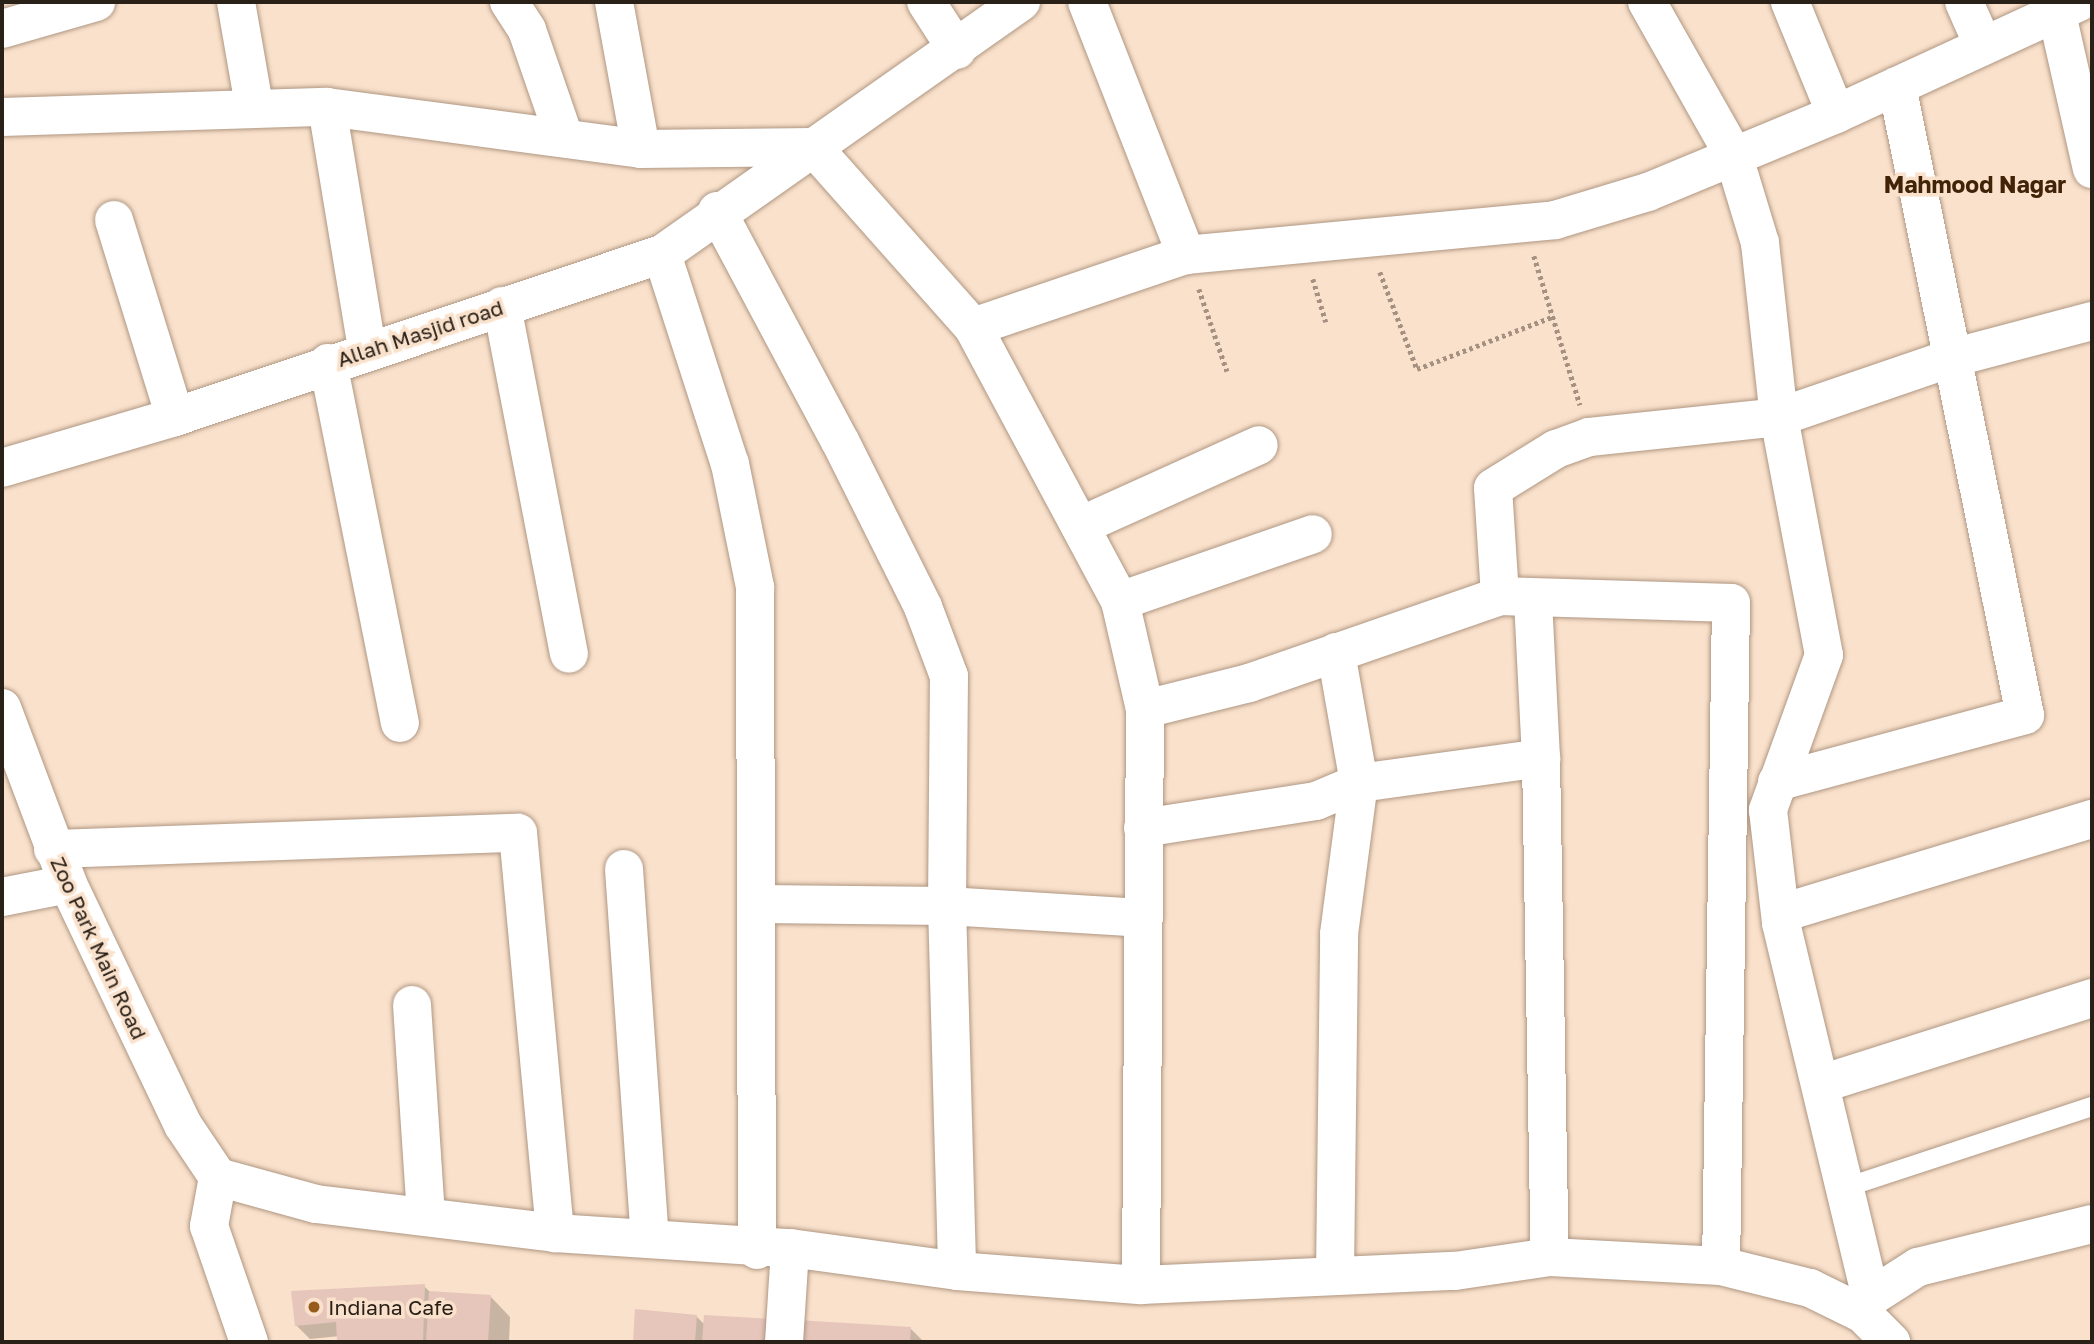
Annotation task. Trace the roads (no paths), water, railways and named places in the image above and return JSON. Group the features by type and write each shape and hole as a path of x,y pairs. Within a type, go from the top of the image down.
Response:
{"street":[{"path":"2,29 96,2"},
{"path":"236,2 254,105"},
{"path":"509,2 527,30 563,135"},
{"path":"614,2 641,149"},
{"path":"926,2 957,50"},
{"name":"Allah Masjid road","path":"2,468 175,417 367,349 662,254 717,211 957,50 1021,2"},
{"path":"1087,2 1186,255"},
{"path":"1647,2 1733,154 1760,243 1779,417 1824,655 1768,810 1782,913 1824,1083 1842,1188 1867,1306 1891,1342"},
{"path":"1790,2 1836,114"},
{"path":"1964,2 1983,45"},
{"path":"973,327 1186,255 1366,233 1555,220 1648,192 1733,154 1836,114 2068,8 2092,169"},
{"path":"1777,782 2025,715 1948,359 1897,86"},
{"path":"2,117 254,105 327,107 563,135 641,149 813,147 973,327 1120,601 1145,709 1141,1285"},
{"path":"327,107 367,349"},
{"path":"717,211 864,489 949,676 947,906 957,1271"},
{"path":"114,220 175,417"},
{"path":"662,254 730,464 755,587 760,904 774,1249 784,1342"},
{"path":"502,306 569,654"},
{"path":"1550,1258 1541,758 1516,598 1493,488 1589,436 1779,417 1948,359 2092,321"},
{"path":"328,363 400,723"},
{"path":"1080,526 1259,445"},
{"path":"1120,601 1312,534"},
{"path":"1145,709 1249,683 1336,652 1516,598 1731,603 1721,1266"},
{"path":"1335,1275 1339,934 1359,783 1336,652"},
{"name":"Zoo Park Main Road","path":"2,708 68,884 183,1125 218,1177"},
{"path":"1143,828 1316,801 1359,783 1541,758"},
{"path":"1782,913 2092,820"},
{"path":"53,849 518,833 555,1233"},
{"path":"624,869 649,1237"},
{"path":"2,897 68,884"},
{"path":"760,904 947,906 1142,918"},
{"path":"1824,1083 2092,998"},
{"path":"412,1005 426,1215"},
{"path":"249,1342 209,1226 218,1177 316,1204 426,1215 555,1233 649,1237 957,1271 1141,1285 1455,1271 1550,1258 1721,1266 1810,1288 1867,1306"},
{"path":"1867,1306 1917,1268 2092,1224"}],"lane":[{"path":"1842,1188 2092,1106"}],"place":[{"name":"Indiana Cafe","path":"314,1307"}],"district":[{"name":"Mahmood Nagar","path":"1975,184"}]}
